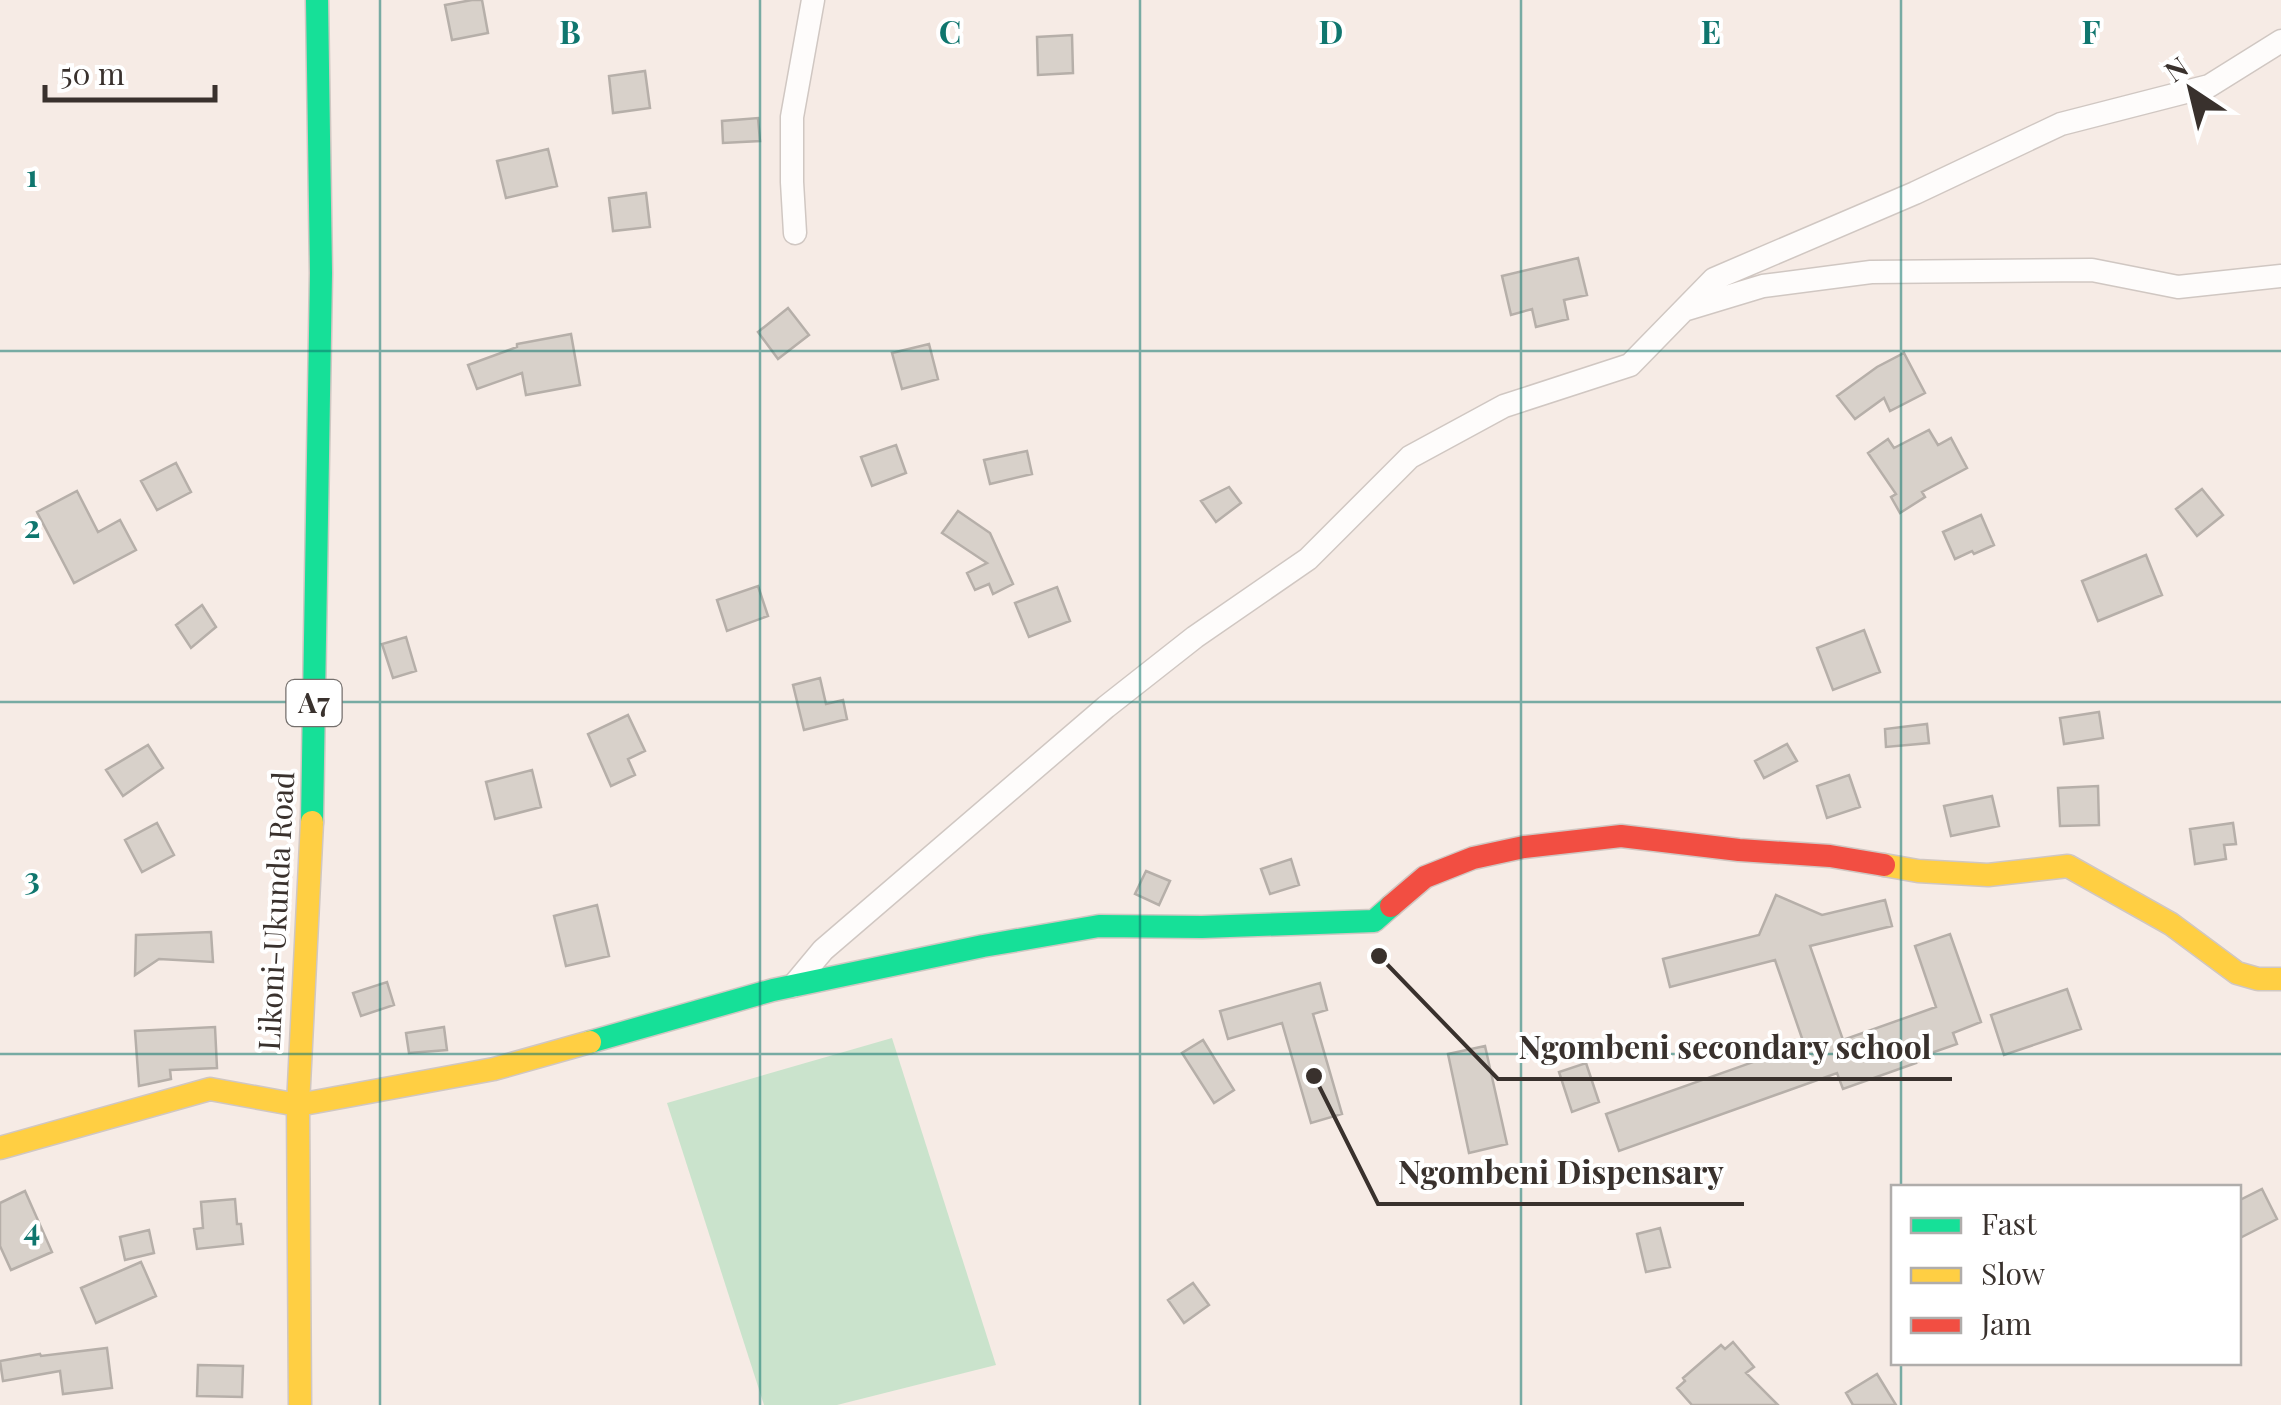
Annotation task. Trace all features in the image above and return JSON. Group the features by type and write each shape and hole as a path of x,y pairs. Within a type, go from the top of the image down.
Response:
{"main road":[{"name":"Likoni-Ukunda Road","path":"300,1405 298,1105 314,765 321,273 316,0"},
{"path":"0,1148 210,1088 298,1105 494,1069 793,986 1099,926 1374,922 1425,877 1473,858 1524,847 1621,836 1830,856 1918,871 1988,875 2068,866 2170,924 2236,973 2281,980"}],"street":[{"path":"795,233 792,117 813,0"},
{"path":"793,986 823,950 1106,707 1195,637 1308,559 1410,457 1504,406 1630,365 1714,279 2060,124 2209,86 2281,41"},
{"path":"1684,310 1763,286 1871,272 2092,270 2178,286 2281,276"}],"green space":[{"path":"892,1038 996,1365 837,1405 764,1405 667,1103"}],"building":[{"path":"482,0 488,33 452,40 445,5"},
{"path":"1072,35 1073,73 1038,75 1037,37"},
{"path":"645,71 650,108 613,113 609,76"},
{"path":"758,118 760,141 723,143 722,121"},
{"path":"548,149 557,186 506,198 497,161"},
{"path":"646,193 650,227 613,231 609,198"},
{"path":"1578,258 1587,295 1564,300 1568,319 1536,327 1532,309 1511,315 1502,276"},
{"path":"788,308 809,335 778,359 758,332"},
{"path":"571,334 580,385 526,395 522,373 477,389 468,365 517,344"},
{"path":"929,344 938,379 902,389 892,353"},
{"path":"1904,353 1925,393 1890,411 1884,398 1855,419 1837,396"},
{"path":"1929,430 1938,445 1951,438 1967,468 1922,492 1925,497 1900,513 1891,497 1896,494 1868,453 1888,439 1894,448"},
{"path":"896,445 906,473 872,486 861,457"},
{"path":"1027,451 1032,474 990,484 984,460"},
{"path":"176,463 191,492 157,510 141,481"},
{"path":"1229,487 1241,503 1216,522 1201,501"},
{"path":"2202,489 2223,515 2197,536 2176,509"},
{"path":"77,491 98,532 120,520 136,550 74,583 37,512"},
{"path":"958,511 990,533 1013,584 993,594 989,584 975,590 967,573 987,563 942,533"},
{"path":"1981,515 1994,545 1955,559 1943,532"},
{"path":"2146,555 2162,595 2098,621 2082,581"},
{"path":"758,586 768,616 727,631 717,600"},
{"path":"1057,587 1070,621 1029,637 1015,603"},
{"path":"202,605 216,627 191,648 176,625"},
{"path":"1864,630 1880,672 1833,690 1817,648"},
{"path":"406,637 416,671 393,678 382,644"},
{"path":"820,678 826,704 843,700 847,719 804,730 793,685"},
{"path":"2099,712 2103,738 2064,744 2060,718"},
{"path":"628,715 645,751 628,759 635,775 611,786 588,734"},
{"path":"1927,724 1929,743 1886,747 1885,729"},
{"path":"1787,744 1797,761 1764,778 1755,761"},
{"path":"148,745 163,768 123,796 106,770"},
{"path":"532,770 541,807 495,819 486,782"},
{"path":"1849,775 1860,807 1827,818 1817,786"},
{"path":"2098,786 2099,825 2060,826 2058,788"},
{"path":"1992,796 1999,826 1951,836 1944,806"},
{"path":"157,823 174,855 142,872 125,840"},
{"path":"2233,823 2236,844 2224,845 2226,859 2195,864 2190,829"},
{"path":"1291,859 1299,885 1270,894 1261,869"},
{"path":"1146,871 1170,881 1159,905 1135,894"},
{"path":"1776,895 1822,915 1885,900 1892,926 1810,946 1843,1040 1936,1007 1915,946 1950,934 1981,1022 1953,1033 1957,1044 1914,1059 1916,1063 1843,1089 1837,1073 1619,1151 1606,1114 1804,1044 1775,960 1670,987 1663,959 1759,935"},
{"path":"597,905 609,956 566,966 554,916"},
{"path":"211,932 213,962 159,959 135,975 136,935"},
{"path":"387,982 394,1005 361,1016 353,993"},
{"path":"1320,983 1327,1010 1313,1014 1342,1114 1311,1123 1282,1023 1228,1039 1220,1011"},
{"path":"2067,989 2081,1029 2004,1055 1991,1015"},
{"path":"215,1027 217,1068 170,1070 171,1079 139,1086 135,1031"},
{"path":"444,1027 447,1050 409,1053 406,1033"},
{"path":"1203,1040 1234,1090 1214,1103 1182,1053"},
{"path":"1485,1046 1507,1144 1469,1153 1448,1054"},
{"path":"1586,1063 1599,1102 1572,1112 1559,1072"},
{"path":"2262,1189 2277,1219 2241,1237 2241,1200"},
{"path":"25,1191 52,1252 11,1270 0,1246 0,1203"},
{"path":"235,1199 243,1244 197,1249 194,1229 203,1228 201,1202"},
{"path":"1660,1228 1670,1267 1646,1272 1637,1234"},
{"path":"149,1230 154,1253 125,1260 120,1237"},
{"path":"141,1262 156,1296 96,1323 81,1288"},
{"path":"1193,1283 1209,1305 1184,1323 1168,1300"},
{"path":"1733,1342 1754,1367 1746,1373 1778,1405 1692,1405 1677,1388 1721,1345 1725,1349"},
{"path":"107,1348 112,1388 63,1394 60,1371 3,1381 0,1361"},
{"path":"198,1365 243,1366 242,1397 197,1396"},
{"path":"1877,1374 1896,1405 1853,1405 1846,1393"}],"traffic: fast":[{"path":"312,822 321,273 317,0"},
{"path":"590,1042 773,990 1099,926 1374,921 1391,906"}],"traffic: slow":[{"path":"300,1405 298,1105 312,822"},
{"path":"1884,865 1988,875 2068,866 2171,924 2237,973 2258,979 2281,979"},
{"path":"0,1148 210,1089 298,1105 494,1069 590,1042"}],"traffic: jam":[{"path":"1391,906 1425,877 1473,858 1524,847 1621,836 1830,856 1884,865"}],"place":[{"name":"Ngombeni secondary school","path":"1379,956"},
{"name":"Ngombeni Dispensary","path":"1314,1076"}]}
